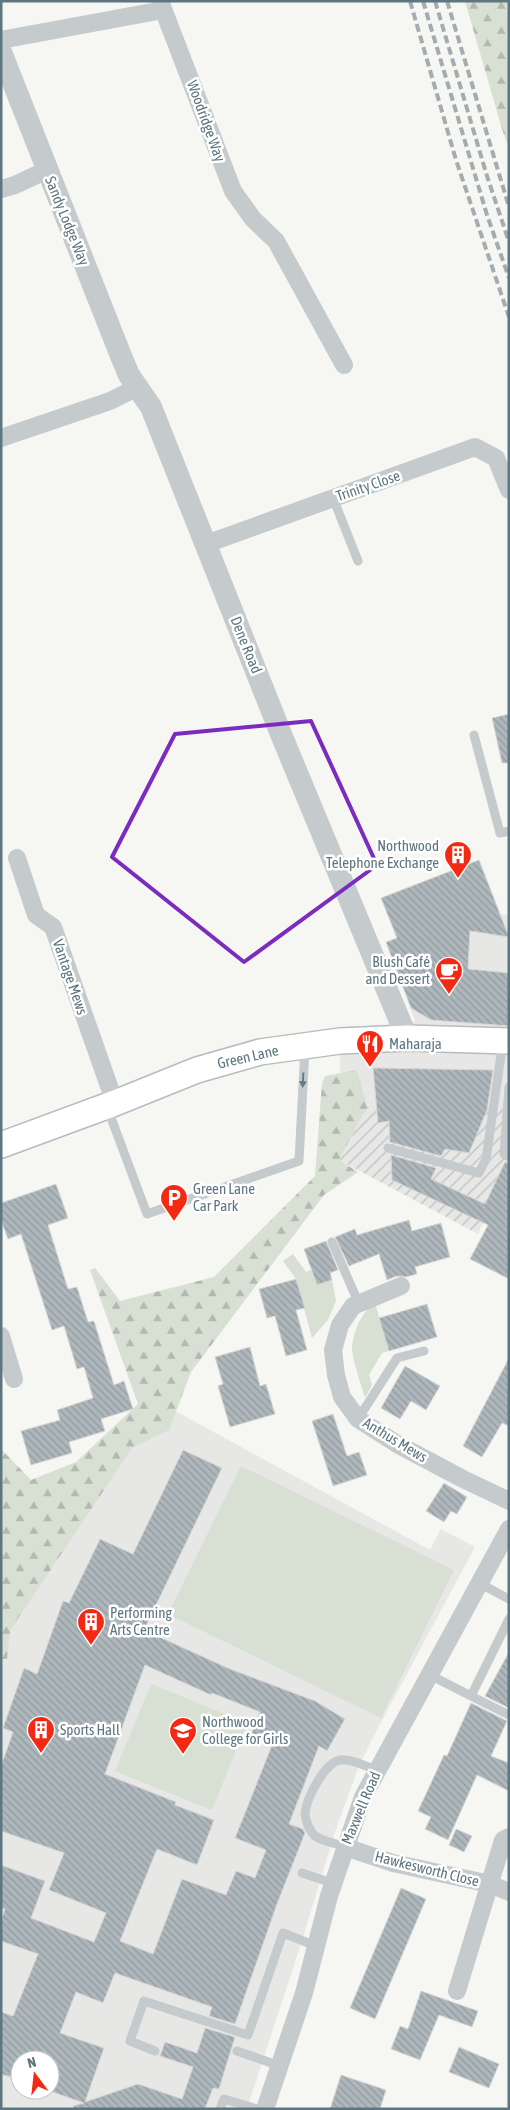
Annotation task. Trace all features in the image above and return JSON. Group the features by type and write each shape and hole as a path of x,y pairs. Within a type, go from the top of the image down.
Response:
{"main road":[{"name":"Green Lane","path":"1,1145 111,1105 197,1070 260,1052 340,1041 407,1038 506,1041"}],"street":[{"name":"Woodridge Way","path":"1,40 161,6 178,45 220,161 233,191 253,219 276,242 344,365"},
{"name":"Sandy Lodge Way","path":"1,52 121,356 138,387"},
{"path":"1,189 15,186 47,170"},
{"path":"1,438 110,401 138,387"},
{"name":"Dene Road","path":"138,387 151,407 283,739 407,1038"},
{"name":"Trinity Close","path":"206,544 475,447 496,458 509,490"},
{"name":"Vantage Mews","path":"17,858 36,916 53,927 111,1105"},
{"name":"Anthus Mews","path":"402,1286 353,1306 340,1324 333,1350 336,1375 342,1398 358,1418 397,1444 509,1501"},
{"path":"1,1336 14,1379"},
{"name":"Maxwell Road","path":"265,2109 304,1993 332,1884 363,1797 428,1674 509,1529"},
{"path":"456,1991 503,1840 509,1837"},
{"name":"Hawkesworth Close","path":"345,1847 393,1863 490,1884 509,1892"}],"lane":[{"path":"333,498 358,561"},
{"path":"474,735 500,834 509,831"},
{"path":"388,1148 479,1173 486,1158 506,1041"},
{"path":"111,1105 119,1138 147,1214 299,1161 305,1046"},
{"path":"509,1087 504,1154 509,1157"},
{"path":"332,1242 359,1304"},
{"path":"358,1418 397,1358 424,1351"},
{"path":"479,1583 509,1600"},
{"path":"471,1696 509,1619"},
{"path":"428,1674 509,1715"},
{"path":"345,1847 314,1835 307,1825 305,1813 314,1791 325,1769 334,1762 343,1760 377,1770"},
{"path":"302,1873 332,1884"},
{"path":"155,2051 130,2041 144,2001 248,2035 283,1933 316,1946"},
{"path":"237,2051 280,2066"},
{"path":"220,2109 224,2098 257,2109"}],"highlighted area":[{"path":"311,721 377,865 244,962 112,857 175,734"}],"shaded area":[{"path":"493,914 509,915 509,1107 469,1153 430,1147 378,1123 375,1107 340,1110 340,1041 415,1021 386,942 424,927 491,934"},
{"path":"367,1107 376,1107 378,1123 389,1121 430,1147 468,1153 488,1107 509,1107 508,1169 478,1234 339,1160"},
{"name":"Northwood College for Girls","path":"166,1406 430,1550 441,1529 475,1547 371,1741 358,1769 336,1829 247,2109 1,2109 1,1659 7,1659 19,1574"}],"green space":[{"path":"465,1 509,1 509,149 502,129"},
{"path":"357,1070 367,1107 339,1160 358,1172 324,1195 191,1372 169,1430 132,1448 11,1629 7,1659 1,1659 1,1449 31,1480 76,1462 138,1404 90,1270 95,1268 120,1301 214,1277 315,1176 322,1083 325,1076"},
{"path":"293,1254 306,1272 311,1270 317,1285 332,1280 336,1301 328,1320 312,1338 296,1279 283,1261"},
{"path":"375,1303 389,1351 382,1353 369,1375 372,1385 365,1398 355,1366 352,1348 354,1336 362,1317"},
{"path":"241,1466 454,1570 381,1718 168,1614"},
{"path":"151,1684 247,1723 212,1810 115,1771"}],"building":[{"path":"509,714 509,763 502,763 492,718"},
{"path":"479,860 509,937 470,931 468,969 509,973 509,1026 431,1020 411,1008 386,942 397,938 381,898"},
{"path":"373,1068 493,1070 487,1110 469,1153 445,1149 441,1156 390,1142 389,1121 378,1123"},
{"path":"391,1155 436,1168 431,1179 485,1204 505,1162 509,1163 509,1279 470,1259 488,1225 392,1180"},
{"path":"56,1184 68,1218 48,1225 68,1289 77,1287 88,1322 94,1321 114,1385 124,1381 133,1409 101,1419 105,1431 69,1442 72,1453 31,1465 21,1431 60,1420 57,1410 93,1398 84,1367 77,1369 64,1326 52,1330 21,1234 8,1239 1,1220 1,1203"},
{"path":"409,1220 412,1231 441,1223 450,1257 415,1267 417,1274 406,1277 397,1276 387,1280 379,1254 349,1266 335,1237 355,1229 357,1235"},
{"path":"326,1241 338,1270 330,1273 332,1280 317,1285 304,1249"},
{"path":"296,1279 305,1308 296,1310 307,1350 286,1356 275,1316 267,1318 259,1289"},
{"path":"427,1304 437,1337 389,1351 379,1318"},
{"path":"250,1347 260,1386 266,1384 275,1414 230,1427 218,1386 223,1384 215,1357"},
{"path":"509,1358 509,1426 502,1423 482,1457 463,1446"},
{"path":"405,1366 440,1386 426,1410 411,1401 400,1419 381,1408"},
{"path":"333,1414 347,1456 359,1452 367,1475 333,1486 312,1421"},
{"path":"183,1450 222,1468 144,1630 230,1669 315,1701 345,1719 327,1751 319,1746 289,1824 303,1829 305,1833 277,1904 235,2024 209,2016 212,2007 115,1973 103,2003 76,1992 60,2033 104,2048 85,2102 138,2084 182,2099 193,2067 160,2056 165,2042 197,2053 205,2028 235,2037 219,2089 213,2088 205,2109 74,2109 73,2106 84,2103 60,2095 60,2050 10,2050 10,2077 1,2074 1,2012 13,2016 38,1954 1,1941 1,1921 5,1909 1,1908 1,1865 45,1881 31,1918 94,1942 106,1913 49,1890 64,1853 1,1831 1,1766 13,1732 3,1728 24,1668 37,1674 63,1601 69,1603 100,1539 133,1554","holes":["145,1665 211,1695 212,1693 260,1712 250,1737 272,1745 235,1838 266,1850 255,1878 236,1871 226,1895 182,1879 153,1954 120,1941 157,1849 197,1865 214,1820 175,1805 176,1802 105,1774"]},
{"path":"444,1483 467,1497 457,1514 451,1511 444,1522 426,1511"},
{"path":"509,1652 509,1708 485,1696"},
{"path":"471,1703 507,1721 491,1756 509,1763 509,1791 477,1775 448,1840 425,1829 431,1817 418,1811 444,1755 447,1756"},
{"path":"456,1829 472,1836 464,1852 449,1845"},
{"path":"401,1888 426,1899 375,2019 350,2008"},
{"path":"421,1991 478,2011 472,2027 439,2015 420,2060 391,2049 400,2026 408,2029"},
{"path":"459,2047 499,2064 489,2088 449,2072"},
{"path":"341,2075 386,2090 380,2109 330,2109"}],"railway":[{"path":"410,1 456,160 509,317"},
{"path":"423,1 487,215 509,278"},
{"path":"435,1 487,176 509,242"},
{"path":"447,1 509,207"}],"place":[{"name":"Northwood Telephone Exchange","path":"458,879"},
{"name":"Blush Café and Dessert","path":"449,995"},
{"name":"Maharaja","path":"370,1068"},
{"name":"Green Lane Car Park","path":"174,1222"},
{"name":"Performing Arts Centre","path":"91,1646"},
{"name":"Sports Hall","path":"41,1754"},
{"name":"Northwood College for Girls","path":"183,1755"}]}
